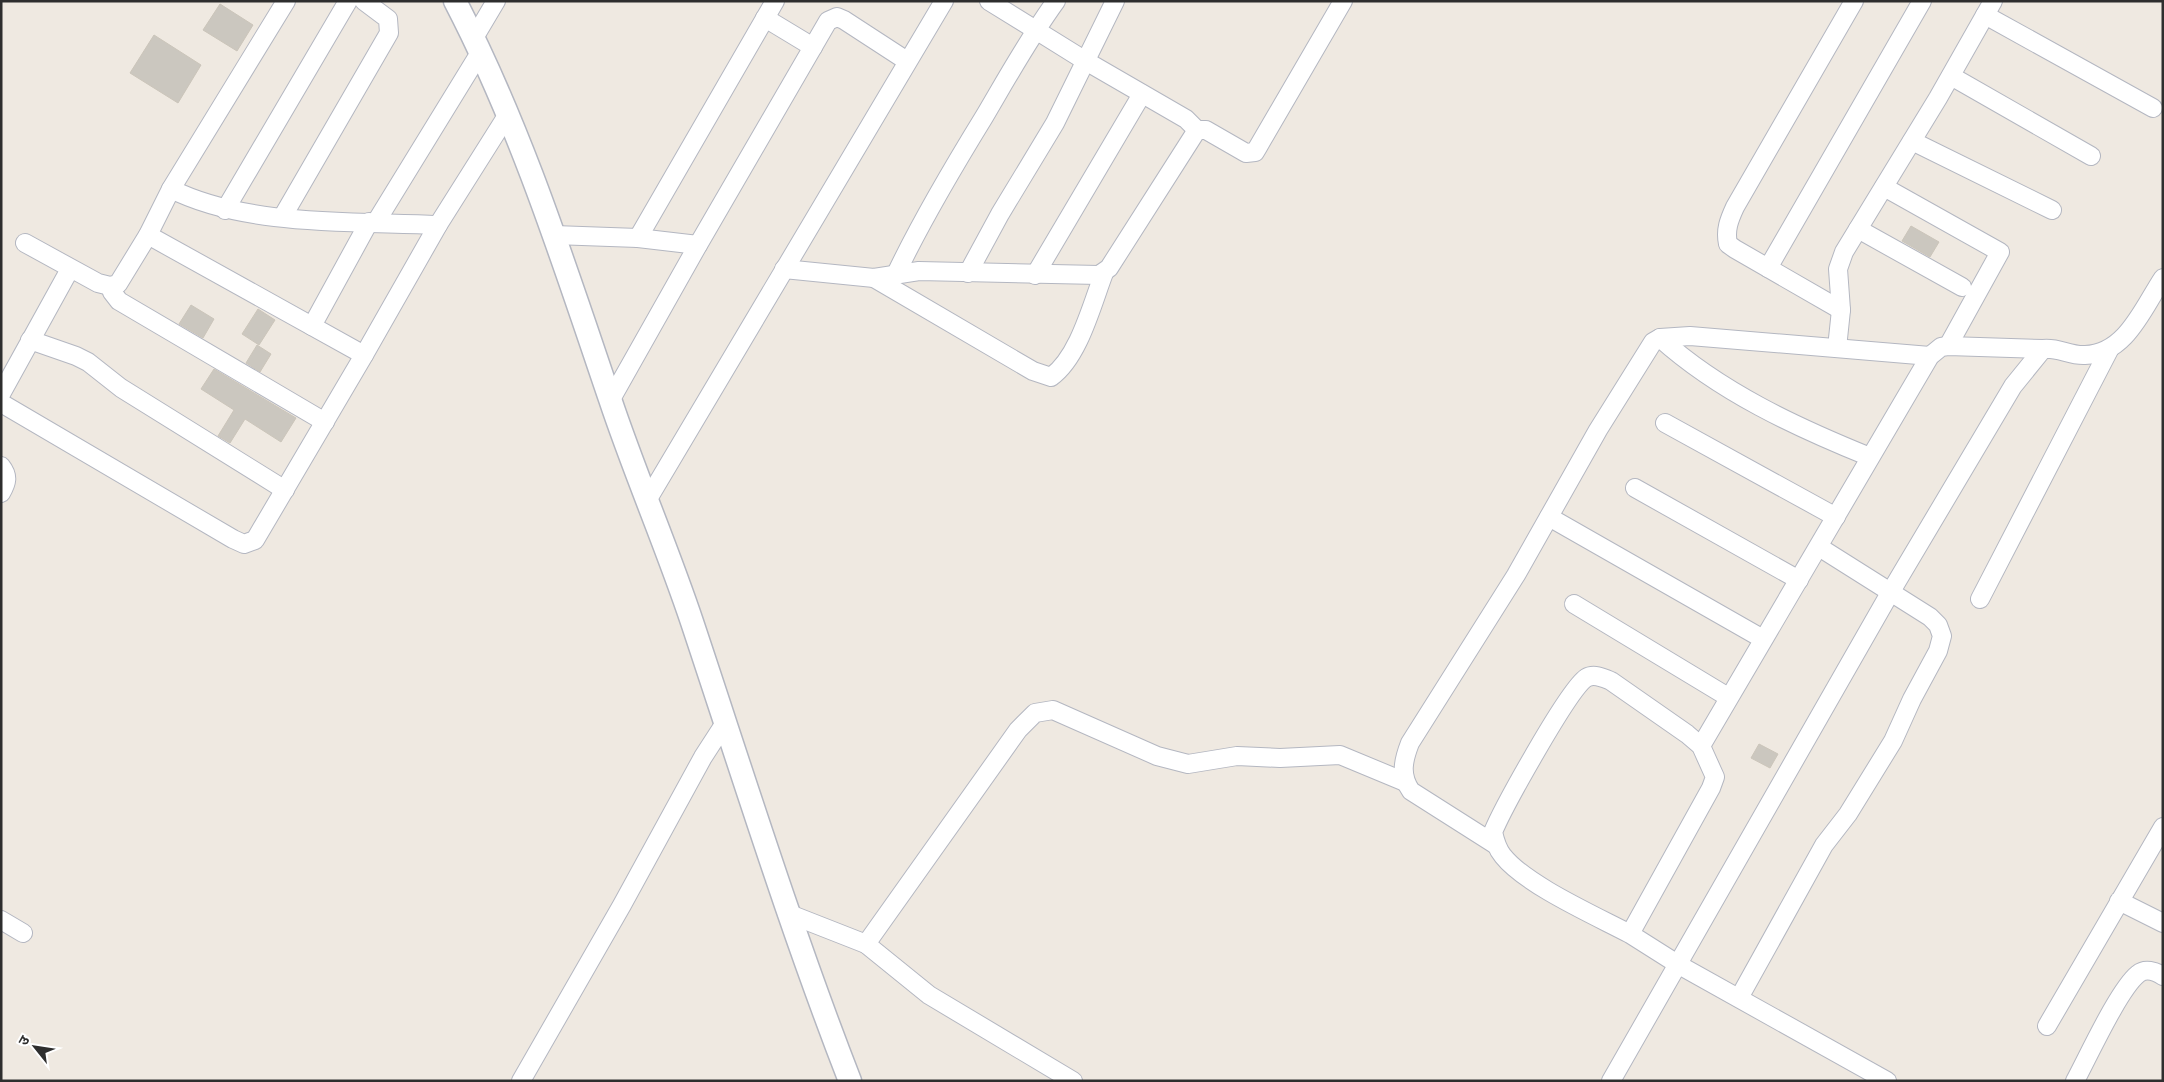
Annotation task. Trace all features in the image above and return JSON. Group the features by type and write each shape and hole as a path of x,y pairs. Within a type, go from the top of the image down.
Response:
{"street":[{"path":"25,244 98,283 110,286 118,284 148,235 171,189 286,1"},
{"path":"225,210 348,1"},
{"path":"283,216 389,33 388,18 364,1"},
{"path":"456,1 478,44 508,114 554,235 610,401 648,499 725,723 787,913 850,1081"},
{"path":"312,326 478,44 496,1"},
{"path":"638,238 775,1"},
{"path":"648,499 944,1"},
{"path":"989,1 1084,60 1190,121 1197,130"},
{"path":"895,276 928,212 1035,30 1056,1"},
{"path":"968,273 996,221 1055,123 1114,1"},
{"path":"1197,130 1206,130 1243,152 1255,152 1342,1"},
{"path":"1841,310 1728,244 1727,224 1854,1"},
{"path":"1768,268 1922,1"},
{"path":"1837,348 1841,310 1839,262 1951,76 1989,8 2153,108"},
{"path":"610,401 828,21 837,17 907,61"},
{"path":"766,18 813,47"},
{"path":"1951,76 2091,156"},
{"path":"1035,275 1142,94"},
{"path":"1,403 239,542 244,544 255,540 364,356 438,224 508,114"},
{"path":"874,278 1033,371 1051,377 1062,370 1076,346 1104,273 1148,209 1197,130"},
{"path":"1912,141 2052,210"},
{"path":"1884,187 2000,252 1948,346"},
{"path":"171,189 201,203 225,210 372,222 438,224"},
{"path":"1858,229 1962,287"},
{"path":"148,235 364,356"},
{"path":"554,235 638,238 698,245"},
{"path":"1,394 70,269"},
{"path":"784,269 874,278 918,271 1089,276 1104,273"},
{"path":"1980,598 2109,350 2123,339 2163,278"},
{"path":"110,286 119,301 325,422"},
{"path":"1496,845 1412,791 1405,782 1402,771 1410,744 1516,575 1647,350 1660,338 1690,336 1930,356"},
{"path":"1660,338 1691,364 1775,414 1811,433 1870,457"},
{"path":"30,340 88,362 121,388 285,490"},
{"path":"1700,746 1930,356 1940,347 1948,346 2059,349 2082,355 2109,350"},
{"path":"1611,1081 1890,593 2013,386 2043,349"},
{"path":"1665,423 1836,517"},
{"path":"1,466 6,473 7,479 1,493"},
{"path":"1635,488 1799,580"},
{"path":"1549,517 1763,639"},
{"path":"1739,998 1824,846 1848,814 1893,741 1912,698 1938,652 1942,636 1938,625 1930,617 1819,547"},
{"path":"1574,604 1728,697"},
{"path":"1630,934 1711,788 1715,777 1700,746 1687,734 1612,680 1599,676 1587,678 1576,689 1546,736 1498,819 1493,832 1496,845 1503,857 1526,876 1582,909 1630,934 1679,965 1888,1081"},
{"path":"866,944 1018,730 1035,713 1053,710 1157,756 1188,764 1237,756 1280,758 1340,756 1405,782"},
{"path":"521,1081 622,905 703,757 725,723"},
{"path":"2047,1026 2163,827"},
{"path":"2119,901 2163,923"},
{"path":"787,913 866,944 929,995 1073,1081"},
{"path":"1,920 23,933"},
{"path":"2076,1081 2113,1009 2138,974 2149,970 2163,976"}],"building":[{"path":"220,4 253,25 237,51 203,30"},
{"path":"154,35 201,65 178,103 130,73"},
{"path":"1911,226 1939,242 1930,257 1902,241"},
{"path":"191,305 214,319 203,338 179,324"},
{"path":"258,309 275,320 259,345 242,334"},
{"path":"257,345 271,354 260,372 246,363"},
{"path":"214,369 296,418 281,442 245,419 230,443 218,436 234,410 201,389"},
{"path":"1759,744 1778,754 1770,768 1751,758"}]}
